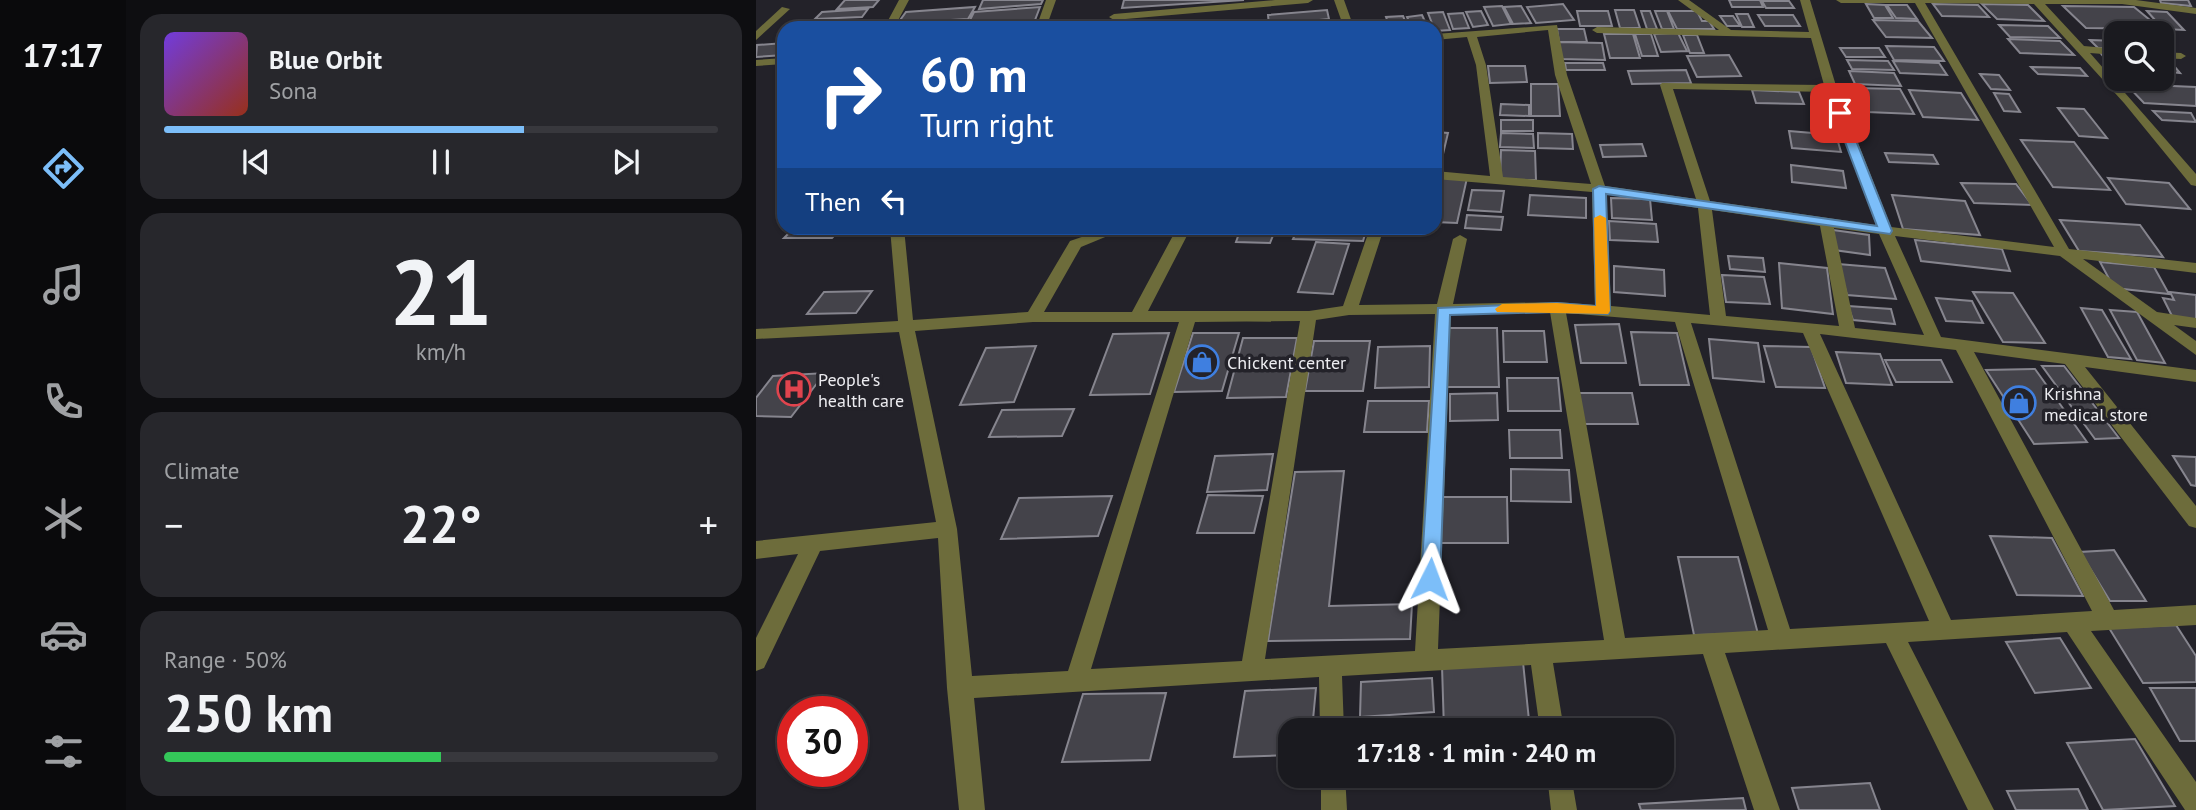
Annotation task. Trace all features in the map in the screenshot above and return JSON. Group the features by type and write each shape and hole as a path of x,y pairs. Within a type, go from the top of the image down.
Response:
{"street":[{"path":"893,21 904,0"},
{"path":"1044,21 1051,0"},
{"path":"1114,17 1308,0"},
{"path":"1339,0 1346,21"},
{"path":"1683,0 1727,31"},
{"path":"1805,0 1830,89 1885,231 1936,343"},
{"path":"1841,0 2122,1 2196,10"},
{"path":"1919,1 2064,251 2196,349"},
{"path":"2037,1 2195,180"},
{"path":"756,37 785,9"},
{"path":"1442,36 1553,27 1561,75 1599,189 1603,311"},
{"path":"1597,30 1815,35"},
{"path":"1471,34 1481,65 1497,181"},
{"path":"2079,50 2104,51"},
{"path":"2174,56 2181,56"},
{"path":"756,63 777,62"},
{"path":"1719,320 1705,206 1666,85 1830,89"},
{"path":"1442,176 1599,189 1885,231 2196,268"},
{"path":"1826,223 1848,332"},
{"path":"898,235 906,326 947,529 959,688 972,810"},
{"path":"1033,317 1075,244 1100,235"},
{"path":"1138,315 1180,235"},
{"path":"1349,310 1375,235"},
{"path":"1426,660 1443,311 1460,239"},
{"path":"1557,307 1616,648"},
{"path":"756,334 1033,317 1308,316 1349,310 1443,311 1557,307 1848,332 2196,376"},
{"path":"1076,681 1189,315"},
{"path":"1252,670 1308,316"},
{"path":"1681,317 1782,639"},
{"path":"2150,317 2196,323"},
{"path":"1809,328 1944,629"},
{"path":"1962,345 2107,620"},
{"path":"2070,359 2196,520"},
{"path":"756,550 947,529"},
{"path":"756,662 813,544"},
{"path":"959,688 2196,615"},
{"path":"2072,621 2196,804"},
{"path":"1892,632 1981,810"},
{"path":"1710,643 1767,810"},
{"path":"1540,653 1550,718"},
{"path":"1330,666 1332,718"},
{"path":"1333,788 1334,810"},
{"path":"1561,788 1564,810"}],"building":[{"path":"845,0 879,0 873,7 837,9"},
{"path":"983,0 1043,0 1041,4 979,9"},
{"path":"1124,0 1244,0 1122,8"},
{"path":"1729,0 1760,0 1763,7 1732,7"},
{"path":"2160,0 2188,0 2191,6 2161,3"},
{"path":"1762,1 1789,1 1794,8 1766,8"},
{"path":"1563,4 1574,20 1536,23 1527,7"},
{"path":"1866,4 1885,5 1893,18 1874,18"},
{"path":"1933,4 1978,5 1989,17 1942,16"},
{"path":"1982,4 2028,5 2044,21 1997,19"},
{"path":"1887,5 1907,5 1917,19 1896,18"},
{"path":"1502,6 1511,24 1493,26 1484,7"},
{"path":"1521,6 1531,23 1513,24 1504,7"},
{"path":"2063,6 2134,7 2151,21 2104,21 2104,28 2086,28"},
{"path":"975,7 968,19 899,21 906,12"},
{"path":"1040,7 1035,20 1024,21 970,21 974,12"},
{"path":"868,9 862,17 815,19 822,12"},
{"path":"1327,10 1329,19 1269,21 1268,15"},
{"path":"1615,10 1634,10 1640,28 1620,28"},
{"path":"1481,11 1488,25 1473,27 1466,12"},
{"path":"1577,11 1608,11 1612,26 1580,26"},
{"path":"1641,11 1650,11 1657,29 1647,29"},
{"path":"1655,11 1667,11 1674,29 1662,29"},
{"path":"1668,11 1697,11 1702,21 1709,21 1714,29 1677,29"},
{"path":"2147,11 2167,12 2184,30 2174,30 2174,21 2156,21"},
{"path":"1443,12 1450,30 1442,31 1442,21 1431,21 1428,13"},
{"path":"1463,13 1469,28 1453,29 1448,14"},
{"path":"1736,14 1748,14 1754,27 1742,27"},
{"path":"1422,15 1425,21 1409,21 1407,17"},
{"path":"1758,15 1793,15 1800,26 1765,26"},
{"path":"1403,16 1405,21 1387,21 1386,17"},
{"path":"1720,16 1733,16 1740,26 1727,26"},
{"path":"1873,20 1918,21 1932,38 1886,37"},
{"path":"1999,25 2048,26 2060,38 2010,37"},
{"path":"1557,29 1584,29 1587,42 1559,42"},
{"path":"1678,33 1687,51 1661,52 1654,34"},
{"path":"1604,34 1633,34 1640,58 1610,58"},
{"path":"1635,34 1651,34 1658,56 1642,56"},
{"path":"1683,35 1697,35 1704,53 1690,53"},
{"path":"2008,39 2060,41 2074,55 2020,53"},
{"path":"2090,40 2104,41 2104,48 2098,48"},
{"path":"1558,42 1602,43 1605,60 1560,59"},
{"path":"777,44 777,56 756,57 757,45"},
{"path":"1886,46 1934,47 1944,61 1894,60"},
{"path":"1840,48 1879,48 1885,57 1846,57"},
{"path":"1729,55 1741,76 1697,77 1687,56"},
{"path":"1847,60 1888,61 1894,70 1852,69"},
{"path":"1893,61 1939,63 1947,75 1900,73"},
{"path":"1565,63 1603,63 1605,70 1566,70"},
{"path":"1488,66 1525,66 1527,82 1490,83"},
{"path":"2031,67 2080,68 2087,76 2038,74"},
{"path":"1686,70 1691,83 1632,84 1628,71"},
{"path":"1849,71 1894,73 1901,86 1855,84"},
{"path":"1980,74 1999,75 2010,90 1991,89"},
{"path":"1531,84 1558,84 1560,116 1531,116"},
{"path":"2174,86 2196,87 2196,106 2144,103 2133,91 2174,91"},
{"path":"1855,88 1900,89 1914,114 1867,112"},
{"path":"1752,90 1799,92 1804,104 1756,103"},
{"path":"1909,90 1961,93 1978,120 1923,117"},
{"path":"1994,93 2009,94 2020,112 2004,111"},
{"path":"1501,104 1529,105 1529,116 1500,115"},
{"path":"2058,108 2084,109 2107,138 2079,136"},
{"path":"2153,111 2191,113 2196,122 2162,120"},
{"path":"1501,120 1533,120 1533,131 1501,131"},
{"path":"1789,131 1836,135 1841,152 1792,148"},
{"path":"1442,133 1448,133 1442,158"},
{"path":"1501,133 1533,134 1534,148 1500,147"},
{"path":"1538,133 1572,134 1573,149 1538,148"},
{"path":"2021,140 2074,142 2110,190 2053,187"},
{"path":"1642,144 1646,156 1603,157 1600,145"},
{"path":"1501,150 1535,151 1536,180 1500,180"},
{"path":"1885,153 1933,155 1938,164 1889,162"},
{"path":"1791,165 1843,171 1846,188 1792,182"},
{"path":"1442,176 1467,178 1457,223 1442,222"},
{"path":"2108,178 2169,183 2190,209 2126,204"},
{"path":"1961,183 2016,184 2032,205 1974,203"},
{"path":"1472,190 1504,191 1501,212 1468,210"},
{"path":"1530,195 1586,198 1586,218 1528,215"},
{"path":"1892,195 1965,201 1980,235 1903,229"},
{"path":"1611,198 1650,199 1652,220 1612,218"},
{"path":"1467,215 1503,217 1501,230 1465,228"},
{"path":"2060,220 2140,225 2163,257 2079,251"},
{"path":"1609,221 1656,224 1658,242 1610,240"},
{"path":"1833,230 1869,235 1870,255 1834,250"},
{"path":"787,235 835,235 832,238 784,238"},
{"path":"1238,235 1273,235 1270,243 1236,242"},
{"path":"1295,235 1365,235 1363,241 1293,239"},
{"path":"1915,240 2002,249 2010,271 1921,261"},
{"path":"1316,242 1349,244 1333,294 1298,292"},
{"path":"1728,256 1763,258 1765,272 1730,269"},
{"path":"2100,262 2154,267 2169,294 2114,288"},
{"path":"1779,263 1827,268 1833,314 1782,308"},
{"path":"1838,264 1885,268 1896,299 1847,295"},
{"path":"1614,266 1664,270 1665,296 1614,292"},
{"path":"1722,275 1764,277 1770,304 1726,302"},
{"path":"872,291 856,313 807,314 824,292"},
{"path":"1973,292 2013,293 2045,343 2003,342"},
{"path":"2170,292 2196,295 2196,321 2173,318 2163,298 2174,300"},
{"path":"1936,298 1972,301 1983,323 1946,321"},
{"path":"1848,306 1891,309 1895,324 1853,320"},
{"path":"2081,308 2102,310 2131,359 2108,357"},
{"path":"2110,310 2137,312 2165,363 2137,360"},
{"path":"1619,324 1626,363 1581,363 1575,325"},
{"path":"1447,328 1497,328 1499,387 1444,387"},
{"path":"1503,331 1544,331 1547,362 1504,362"},
{"path":"1631,332 1677,333 1689,385 1640,385"},
{"path":"1169,333 1150,394 1090,395 1113,334"},
{"path":"1193,333 1239,333 1222,391 1174,392"},
{"path":"1243,338 1297,338 1286,397 1227,398"},
{"path":"1709,339 1758,343 1764,382 1713,378"},
{"path":"1314,341 1370,341 1363,391 1305,391"},
{"path":"1036,346 1014,402 960,405 986,348"},
{"path":"1430,346 1429,387 1375,388 1378,347"},
{"path":"1764,346 1811,347 1825,388 1776,387"},
{"path":"1836,352 1880,354 1892,385 1846,383"},
{"path":"1885,360 1941,360 1952,382 1896,382"},
{"path":"2042,366 2064,366 2119,438 2095,439"},
{"path":"2035,369 2087,442 2034,444 1986,370"},
{"path":"825,373 791,417 756,416 756,398 773,376"},
{"path":"1507,378 1558,378 1561,411 1508,411"},
{"path":"1497,393 1498,420 1450,421 1450,394"},
{"path":"1578,393 1632,393 1638,424 1582,424"},
{"path":"1368,401 1429,401 1427,432 1364,432"},
{"path":"1074,409 1062,436 989,437 1002,410"},
{"path":"1509,430 1560,430 1562,458 1510,458"},
{"path":"1273,454 1267,490 1207,492 1215,456"},
{"path":"2173,456 2196,457 2196,486 2191,485"},
{"path":"1511,469 1569,470 1571,502 1511,501"},
{"path":"1344,471 1329,606 1412,604 1410,639 1268,641 1295,472"},
{"path":"1208,495 1263,496 1254,533 1197,533"},
{"path":"1112,496 1098,536 1001,539 1019,498"},
{"path":"1443,497 1507,497 1508,543 1440,543"},
{"path":"1990,536 2052,538 2083,596 2017,595"},
{"path":"2114,550 2146,601 2110,601 2080,552"},
{"path":"1678,557 1738,557 1758,634 1694,635"},
{"path":"2176,625 2196,656 2196,682 2143,683 2109,628"},
{"path":"2060,638 2091,688 2035,693 2006,642"},
{"path":"1523,662 1529,718 1444,718 1442,666"},
{"path":"1432,678 1434,712 1360,717 1361,682"},
{"path":"1316,688 1313,718 1278,718 1278,755 1234,757 1245,691"},
{"path":"2150,688 2196,688 2196,741 2180,741"},
{"path":"1166,693 1150,760 1062,762 1083,694"},
{"path":"2135,739 2175,806 2103,810 2067,743"},
{"path":"1870,783 1880,810 1799,810 1792,788"},
{"path":"2078,789 2088,810 2016,810 2007,791"},
{"path":"1743,798 1746,810 1641,810 1639,804"}],"slow traffic":[{"path":"1502,309 1557,307 1603,311 1600,218"}],"place":[{"name":"Chickent center","path":"1202,362"},
{"name":"People's health care","path":"794,389"},
{"name":"Krishna medical store","path":"2019,403"}],"route":[{"path":"1430,579 1443,311 1557,307 1603,311 1599,189 1885,231 1840,113"}]}
